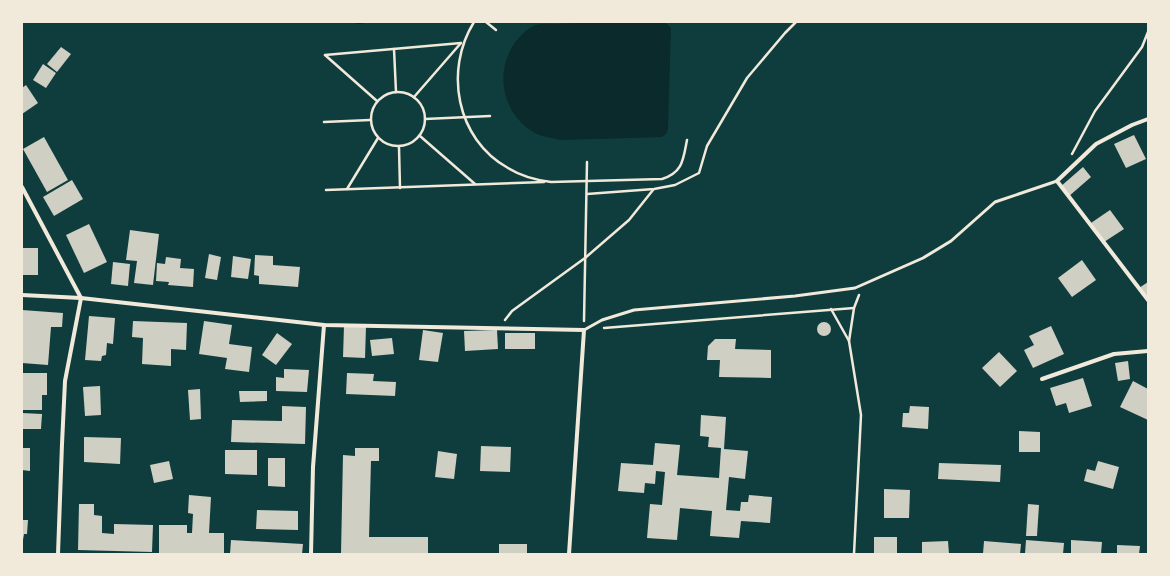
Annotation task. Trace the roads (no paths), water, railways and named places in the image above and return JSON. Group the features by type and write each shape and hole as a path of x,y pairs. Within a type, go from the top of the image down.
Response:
{"street":[{"path":"1148,119 1132,125 1096,144 1058,181 1148,300"},
{"path":"22,187 81,298 65,381 58,554"},
{"path":"22,295 81,298 324,325 584,330 569,554"},
{"path":"311,554 313,467 324,325"},
{"path":"1042,379 1114,354 1148,351"}],"lane":[{"path":"584,330 602,320 634,310 795,296 855,288 923,258 951,241 995,202 1058,181"}],"water":[{"path":"665,22 671,28 668,129 666,134 662,137 560,140 539,135 527,128 517,118 510,107 503,82 504,69 514,44 521,35 530,28 541,24"}],"waterway":[{"path":"357,22 362,22"}]}
